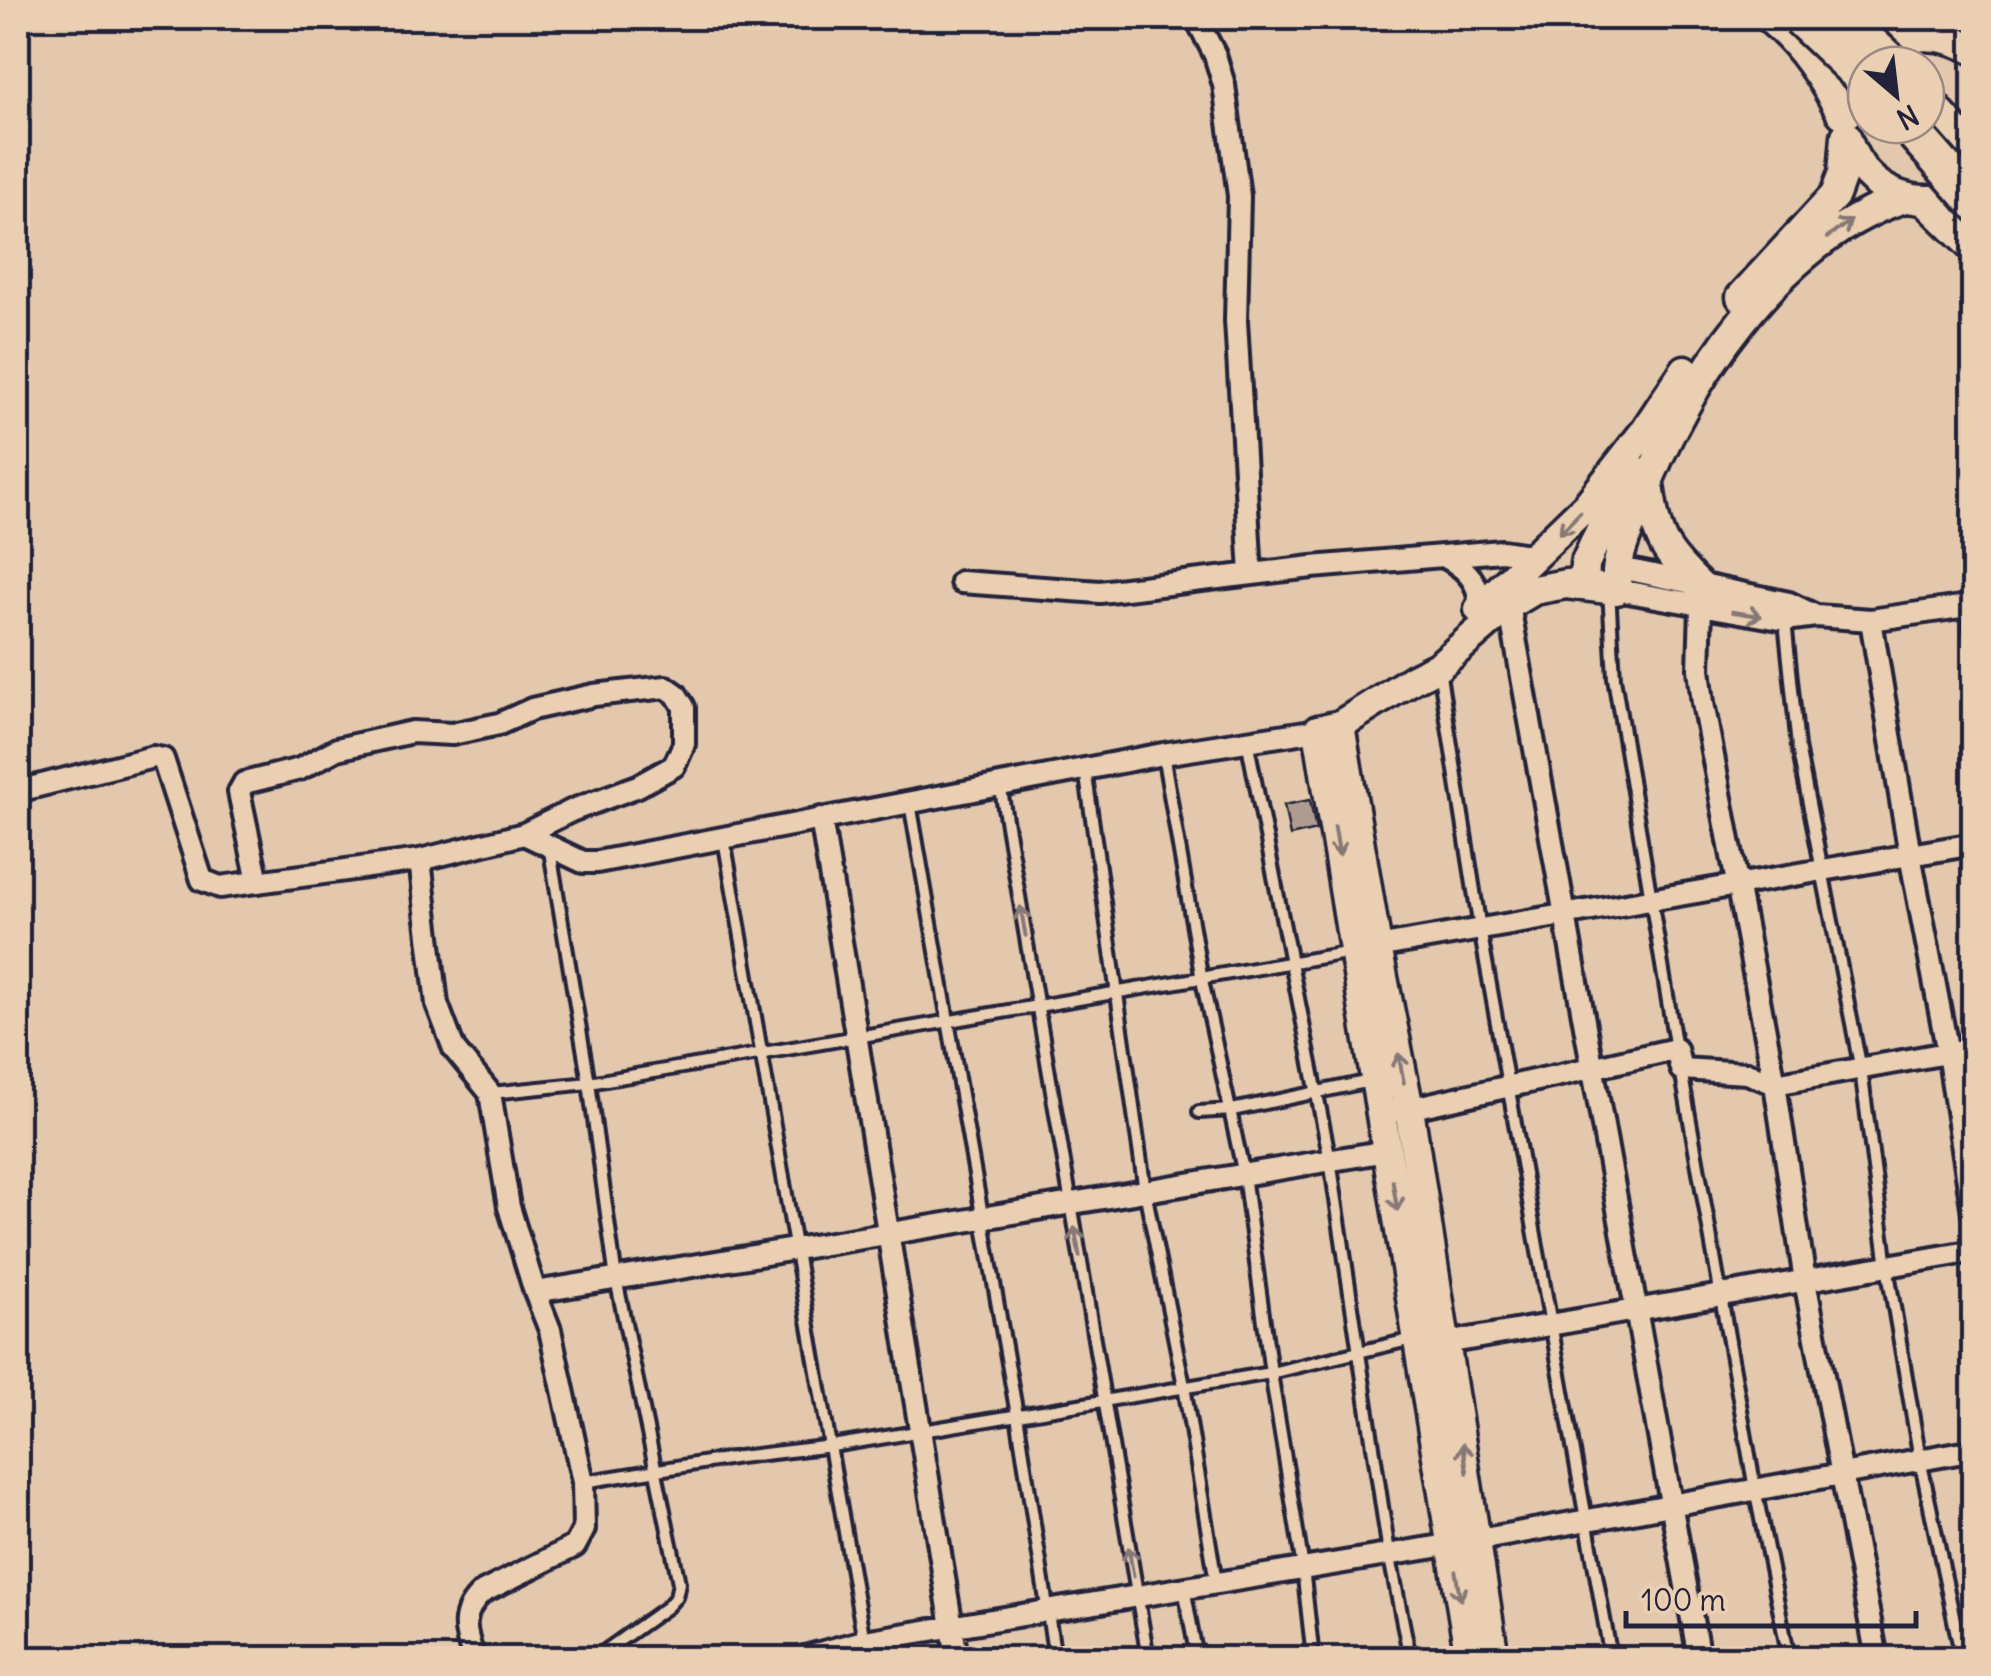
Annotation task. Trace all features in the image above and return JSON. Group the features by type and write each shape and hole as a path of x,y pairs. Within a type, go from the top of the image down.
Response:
{"highway":[{"path":"1774,18 1789,30 1825,76 1845,124"},
{"path":"1800,18 1846,62"},
{"path":"1844,18 1899,40"},
{"path":"1946,125 1974,157"},
{"path":"1925,145 1974,201"}],"street":[{"path":"1196,18 1215,55 1224,85 1239,196 1236,320 1250,574"},
{"path":"1412,679 1432,652 1587,506 1722,319 1828,206 1844,173 1851,86 1865,64 1899,40 1931,36 1969,39"},
{"path":"1845,124 1852,154 1866,176 1881,188 1915,200 1974,249"},
{"path":"1602,579 1672,427 1700,376 1757,306 1835,231 1871,209 1950,198 1974,186"},
{"path":"1602,579 1644,432"},
{"path":"1648,480 1660,537 1701,596 1785,620 1816,616 1871,620 1970,605"},
{"path":"961,582 1100,592 1502,551 1537,556 1602,579 1701,596 1789,603 1816,616"},
{"path":"1445,557 1462,568 1475,584 1480,594 1478,610"},
{"path":"524,834 583,862 597,862 1085,768 1329,727 1439,666 1510,605 1548,586 1602,579"},
{"path":"1701,596 1703,703 1775,1084 1805,1281 1877,1658"},
{"path":"1510,605 1699,1658"},
{"path":"1871,620 1974,1220"},
{"path":"18,791 159,757 166,765 202,880 220,887 258,882 420,860 524,834 548,820 638,786 674,766 684,744 684,707 680,698 666,687 594,694 532,709 500,724 452,734 412,732 337,749 300,769 252,779 240,786 239,792 258,882"},
{"path":"1329,727 1366,949 1376,1080 1418,1338 1494,1658"},
{"path":"821,818 958,1658"},
{"path":"1366,949 1974,844"},
{"path":"420,860 437,1004 454,1049 490,1093 509,1207 556,1349 583,1482 584,1529 576,1546 482,1592 471,1602 464,1614 474,1658"},
{"path":"1366,949 1409,1109 1446,1343 1470,1658"},
{"path":"1381,1113 1593,1068 1679,1059 1747,1073 1775,1084 1974,1048"},
{"path":"535,1292 1387,1151"},
{"path":"1446,1343 1974,1251"},
{"path":"801,1658 864,1641 1464,1542 1974,1450"}],"lane":[{"path":"1602,579 1649,900 1789,1658"},
{"path":"1970,605 1974,648"},
{"path":"1785,620 1798,747 1861,1070 1887,1266 1920,1459 1962,1658"},
{"path":"1439,666 1507,1086 1611,1658"},
{"path":"1247,740 1330,1160 1388,1553 1410,1658"},
{"path":"1163,754 1202,980 1244,1175 1313,1658"},
{"path":"1085,768 1145,1191 1184,1386 1216,1582"},
{"path":"1000,784 1148,1658"},
{"path":"910,802 1056,1658"},
{"path":"724,838 864,1641"},
{"path":"549,844 589,1083 616,1279 679,1583 676,1596 667,1607 596,1658"},
{"path":"490,1093 589,1083 1366,949"},
{"path":"1199,1112 1232,1110 1376,1080"},
{"path":"583,1482 832,1446 1271,1374 1418,1338"},
{"path":"1183,1587 1197,1658"}],"building":[{"path":"1310,800 1316,830 1290,836 1284,805"}]}
